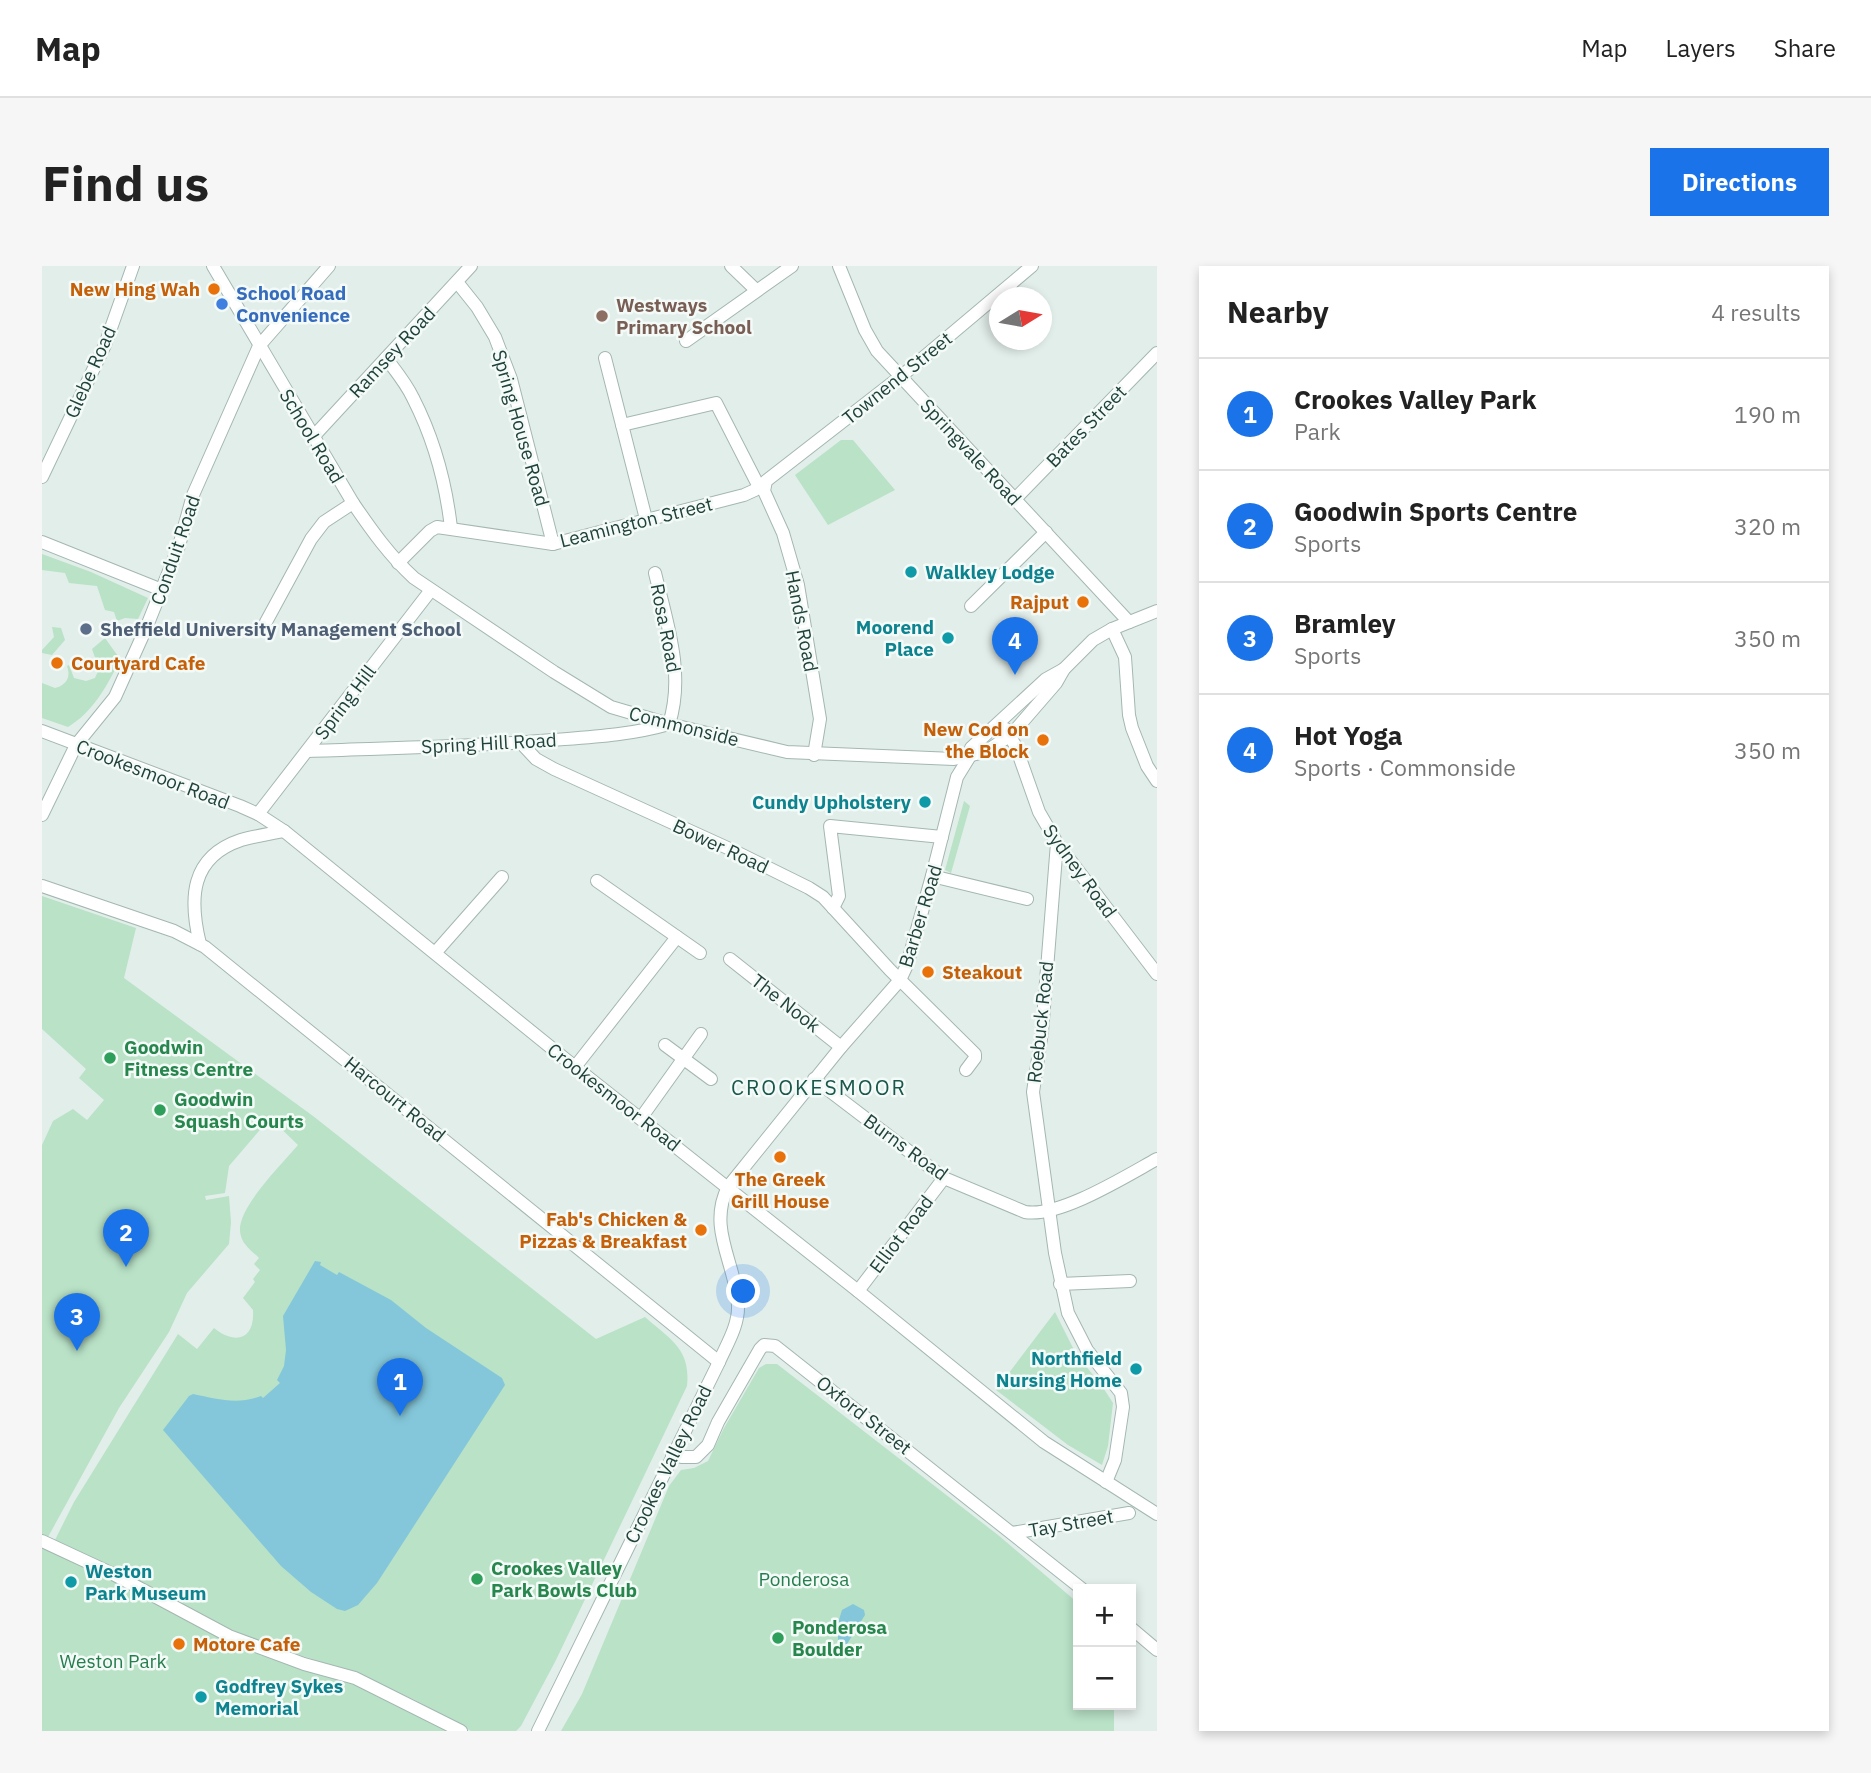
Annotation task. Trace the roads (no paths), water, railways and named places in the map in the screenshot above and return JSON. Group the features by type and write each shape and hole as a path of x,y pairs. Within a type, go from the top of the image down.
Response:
{"street":[{"name":"Glebe Road","path":"42,477 105,345 133,266"},
{"name":"Conduit Road","path":"42,815 76,745 114,697 162,590 179,546 193,495 259,346 329,266"},
{"name":"Ramsey Road","path":"313,437 471,266"},
{"path":"731,266 756,290"},
{"path":"686,341 792,266"},
{"name":"Springvale Road","path":"839,266 864,330 877,351 1129,622"},
{"name":"Townend Street","path":"761,488 766,481 900,377 1032,266"},
{"name":"School Road","path":"216,268 259,346 353,503 378,540 398,563 432,590"},
{"name":"Spring House Road","path":"457,282 477,307 495,337 510,379 553,544"},
{"name":"Bates Street","path":"1014,499 1157,353"},
{"path":"386,358 413,396 423,419 447,496 451,528 438,527 430,531 398,563"},
{"path":"606,358 646,519"},
{"name":"Hands Road","path":"622,425 716,403 783,533 798,585 820,719 814,755"},
{"name":"Leamington Street","path":"451,528 553,544 744,495 761,488"},
{"path":"266,622 311,540 324,522 353,503"},
{"path":"971,606 1046,532"},
{"path":"42,542 162,590"},
{"name":"Rosa Road","path":"655,573 675,660 677,682 669,724"},
{"name":"Commonside","path":"432,590 611,707 669,724 787,752 814,755 954,759 985,752 1011,735 1056,683 1064,669 1093,640 1129,622 1155,615"},
{"name":"Spring Hill","path":"258,814 432,590"},
{"path":"1112,629 1125,657 1132,728 1147,766 1157,781"},
{"name":"Commonside","path":"970,756 971,748 979,738 1046,679 1064,669"},
{"name":"Sydney Road","path":"1000,721 1011,735 1039,812 1056,843 1157,974"},
{"name":"Spring Hill Road","path":"308,751 521,743 615,735 669,724"},
{"name":"Crookesmoor Road","path":"42,731 258,814 284,831 1044,1442 1157,1514"},
{"name":"Bower Road","path":"521,743 537,759 554,769 732,850 822,897 975,1054 966,1070"},
{"name":"Barber Road","path":"728,1187 814,1079 900,980 907,965 932,876 957,777 970,756"},
{"path":"833,908 839,896 830,826 942,837"},
{"path":"200,944 193,901 195,886 205,863 229,845 284,831"},
{"name":"Roebuck Road","path":"1056,843 1042,1032 1033,1092 1048,1212 1060,1284 1068,1313 1087,1350 1121,1393 1124,1407 1115,1460 1106,1482"},
{"path":"932,876 1027,899"},
{"path":"435,953 502,877"},
{"path":"597,881 701,953"},
{"name":"Harcourt Road","path":"42,886 163,927 200,944 719,1362"},
{"path":"575,1067 677,937"},
{"name":"The Nook","path":"730,959 841,1047"},
{"path":"640,1118 701,1034"},
{"path":"665,1045 711,1079"},
{"name":"Burns Road","path":"814,1079 944,1178 1025,1212 1048,1212"},
{"path":"1048,1212 1106,1188 1157,1159"},
{"name":"Elliot Road","path":"858,1291 944,1178"},
{"name":"Crookes Valley Road","path":"538,1731 738,1318 738,1306 720,1224 720,1209 728,1187"},
{"path":"1060,1284 1130,1281"},
{"name":"Oxford Street","path":"672,1454 696,1457 708,1445 718,1422 760,1349 769,1345 791,1357 1076,1584"},
{"name":"Tay Street","path":"1012,1533 1129,1513"},
{"path":"42,1541 113,1574 229,1636 304,1664 355,1678 461,1731"},
{"path":"1136,1632 1157,1650"}],"water":[{"path":"315,1261 321,1262 320,1265 337,1275 339,1272 391,1300 426,1328 502,1378 505,1385 377,1583 358,1605 345,1611 337,1609 311,1592 281,1566 163,1430 193,1394 227,1400 261,1396 263,1398 280,1383 277,1380 284,1366 286,1350 283,1316"},
{"path":"853,1604 864,1610 865,1615 847,1644 838,1642 838,1623 842,1610"}],"place":[{"name":"New Hing Wah","path":"214,289"},
{"name":"School Road Convenience","path":"222,304"},
{"name":"Westways Primary School","path":"602,316"},
{"name":"Walkley Lodge","path":"911,572"},
{"name":"Rajput","path":"1083,602"},
{"name":"Sheffield University Management School","path":"86,629"},
{"name":"Moorend Place","path":"948,638"},
{"name":"Courtyard Cafe","path":"57,663"},
{"name":"Hot Yoga","path":"1015,675"},
{"name":"New Cod on the Block","path":"1043,740"},
{"name":"Cundy Upholstery","path":"925,802"},
{"name":"Steakout","path":"928,972"},
{"name":"Goodwin Fitness Centre","path":"110,1058"},
{"name":"Goodwin Squash Courts","path":"160,1110"},
{"name":"The Greek Grill House","path":"780,1157"},
{"name":"Fab's Chicken & Pizzas & Breakfast","path":"701,1230"},
{"name":"Goodwin Sports Centre","path":"126,1267"},
{"name":"Bramley","path":"77,1351"},
{"name":"Northfield Nursing Home","path":"1136,1369"},
{"name":"Crookes Valley Park","path":"400,1416"},
{"name":"Crookes Valley Park Bowls Club","path":"477,1579"},
{"name":"Weston Park Museum","path":"71,1582"},
{"name":"Ponderosa Boulder","path":"778,1638"},
{"name":"Motore Cafe","path":"179,1644"},
{"name":"Godfrey Sykes Memorial","path":"201,1697"}],"district":[{"name":"CROOKESMOOR","path":"819,1088"}],"park label":[{"name":"Ponderosa","path":"804,1579"},
{"name":"Weston Park","path":"113,1661"}]}
